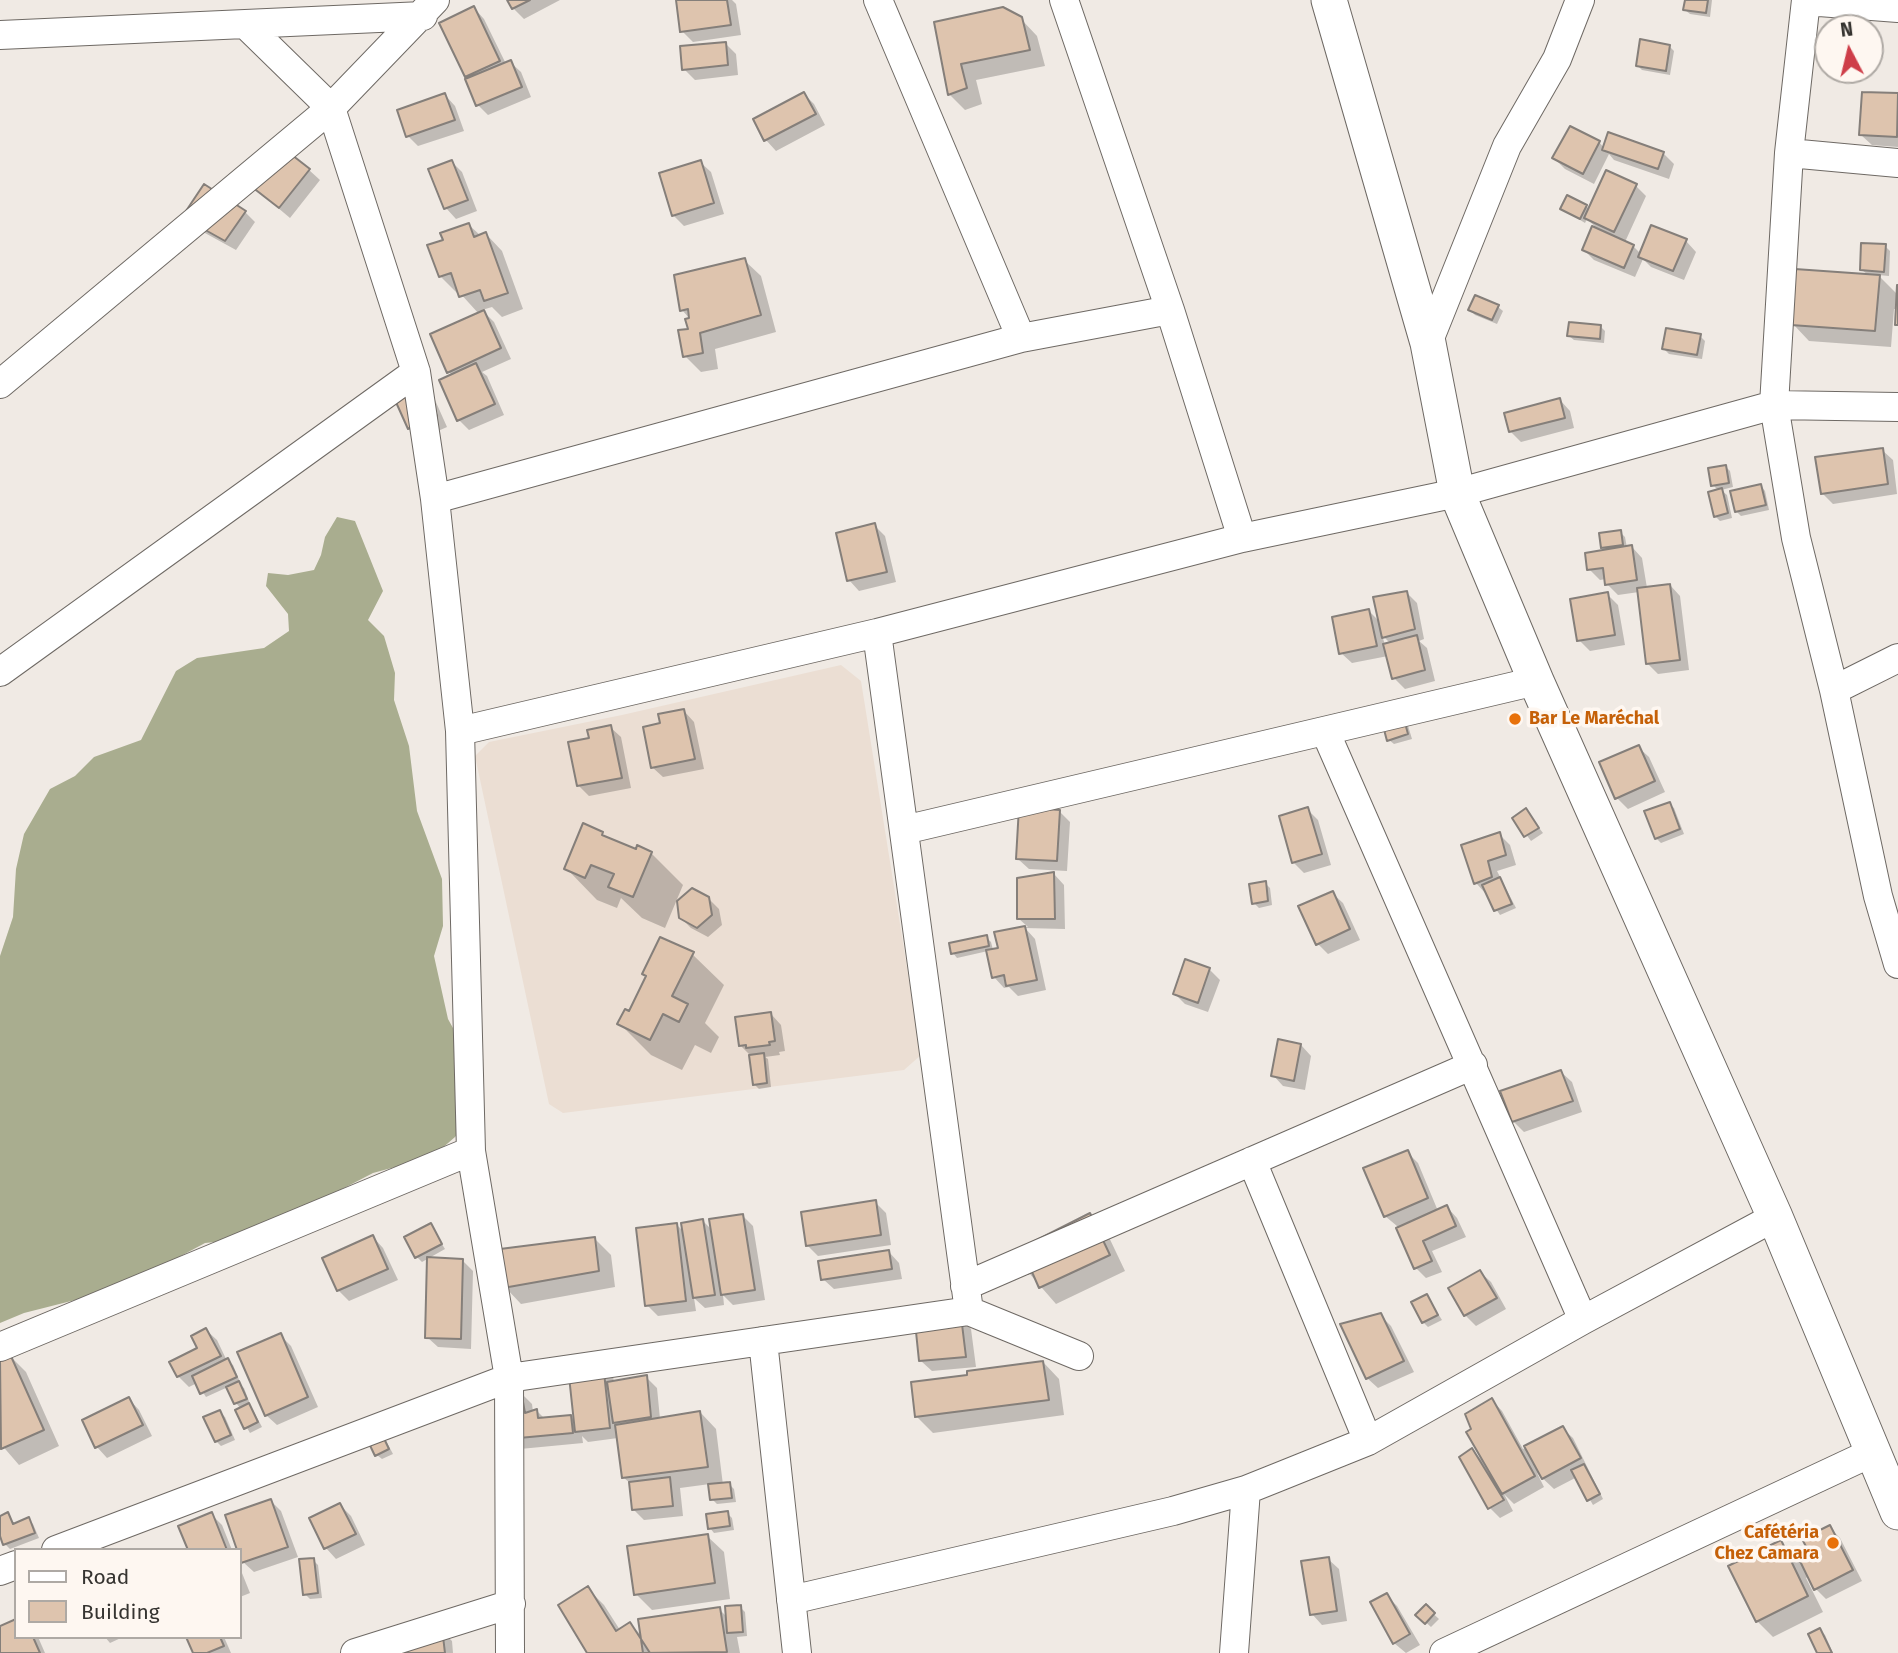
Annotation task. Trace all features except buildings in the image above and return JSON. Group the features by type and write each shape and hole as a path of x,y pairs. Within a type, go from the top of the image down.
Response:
{"street":[{"path":"878,0 1021,338"},
{"path":"1064,0 1170,310 1242,538"},
{"path":"1329,0 1428,343 1457,493 1536,681 1774,1217 1898,1513"},
{"path":"1428,343 1507,146 1557,59 1580,0"},
{"path":"1898,8 1806,1 1789,153 1774,405 1796,538 1834,690 1878,896 1898,964"},
{"path":"0,58 13,35 246,25 429,8"},
{"path":"0,384 331,108 429,8"},
{"path":"246,25 331,108 416,372 435,499 460,731 471,1151 509,1378 510,1653"},
{"path":"1789,153 1898,163"},
{"path":"435,499 1021,338 1170,310"},
{"path":"0,672 416,372"},
{"path":"460,731 877,633 1242,538 1457,493 1774,405 1898,407"},
{"path":"877,633 967,1298"},
{"path":"1834,690 1898,658"},
{"path":"904,830 1536,681"},
{"path":"1325,732 1583,1320"},
{"path":"61,1548 509,1378 763,1341 967,1298 1252,1161 1472,1065"},
{"path":"0,1348 471,1151"},
{"path":"1252,1161 1368,1441"},
{"path":"791,1600 1173,1511 1246,1490 1368,1441 1774,1217"},
{"path":"967,1298 1079,1356"},
{"path":"763,1341 797,1653"},
{"path":"1444,1653 1871,1452"},
{"path":"1234,1653 1246,1490"},
{"path":"355,1653 511,1604"}],"shaded area":[{"path":"841,665 861,681 921,1055 904,1070 563,1113 549,1104 475,756 489,742"}],"green space":[{"path":"337,517 355,521 383,591 368,620 384,636 395,673 394,700 409,746 417,811 442,879 443,926 434,956 448,1019 464,1048 470,1119 455,1137 432,1157 373,1173 246,1239 205,1243 166,1264 87,1297 24,1313 0,1323 0,956 13,917 16,869 24,834 50,789 75,776 94,757 141,740 176,671 197,658 264,648 289,631 288,614 266,586 268,573 288,575 314,570 325,537"}],"place":[{"name":"Bar Le Maréchal","path":"1515,719"},
{"name":"Cafétéria Chez Camara","path":"1833,1543"}]}
